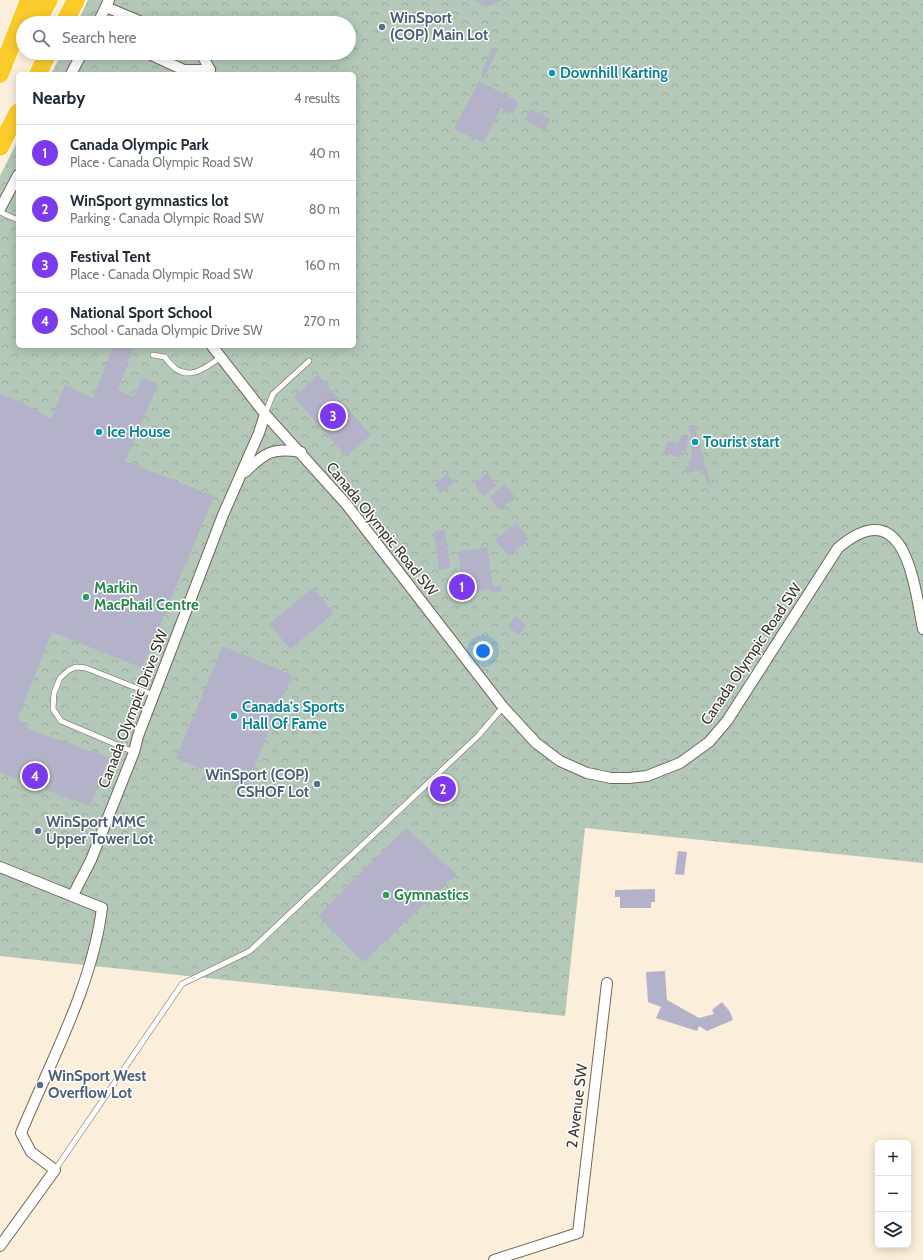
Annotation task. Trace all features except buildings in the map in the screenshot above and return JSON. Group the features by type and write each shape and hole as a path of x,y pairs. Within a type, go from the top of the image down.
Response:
{"highway":[{"path":"23,16 29,0"},
{"path":"40,16 49,0"},
{"path":"68,16 76,0"},
{"path":"0,74 16,33"},
{"path":"0,87 16,58"},
{"path":"39,72 45,60"},
{"path":"0,147 16,116"}],"street":[{"path":"102,16 108,3 131,16"},
{"path":"72,72 78,60"},
{"path":"162,60 184,70 209,72 204,60"},
{"path":"0,211 16,179"},
{"name":"Canada Olympic Road SW","path":"214,348 265,414 301,452 347,505 503,707 536,743 560,761 587,773 611,778 647,776 680,763 709,742 728,721 838,548 856,534 867,531 885,532 890,534 900,543 911,566 923,629"},
{"name":"Canada Olympic Drive SW","path":"73,895 91,860 134,752 138,736 223,515 241,476 265,414"},
{"path":"241,476 263,455 285,449 301,452"},
{"path":"0,867 73,895 102,908 99,933 73,1011 22,1134 31,1152 55,1170 0,1246"},
{"name":"2 Avenue SW","path":"494,1260 578,1233 607,983"}],"lane":[{"path":"0,211 16,219"},
{"path":"153,355 166,357 172,367 182,373 198,372 221,357"},
{"path":"265,414 273,394 309,361"},
{"path":"134,752 61,721 53,709 54,693 60,678 76,666 86,668 154,695"},
{"path":"55,1170 182,984 250,951 478,736 503,707"}],"green space":[{"path":"88,0 923,0 923,863 585,828 565,1016 0,956 0,176 16,144 16,348 356,348 356,72 52,72 58,60 356,60 356,16 80,16"}],"place":[{"name":"WinSport (COP) Main Lot","path":"382,27"},
{"name":"Downhill Karting","path":"552,73"},
{"name":"Festival Tent","path":"333,416"},
{"name":"Ice House","path":"99,432"},
{"name":"Tourist start","path":"695,442"},
{"name":"Canada Olympic Park","path":"462,587"},
{"name":"Markin MacPhail Centre","path":"86,597"},
{"name":"Canada's Sports Hall Of Fame","path":"234,716"},
{"name":"National Sport School","path":"35,776"},
{"name":"WinSport (COP) CSHOF Lot","path":"317,784"},
{"name":"WinSport gymnastics lot","path":"443,789"},
{"name":"WinSport MMC Upper Tower Lot","path":"38,831"},
{"name":"Gymnastics","path":"386,895"},
{"name":"WinSport West Overflow Lot","path":"40,1085"}]}
